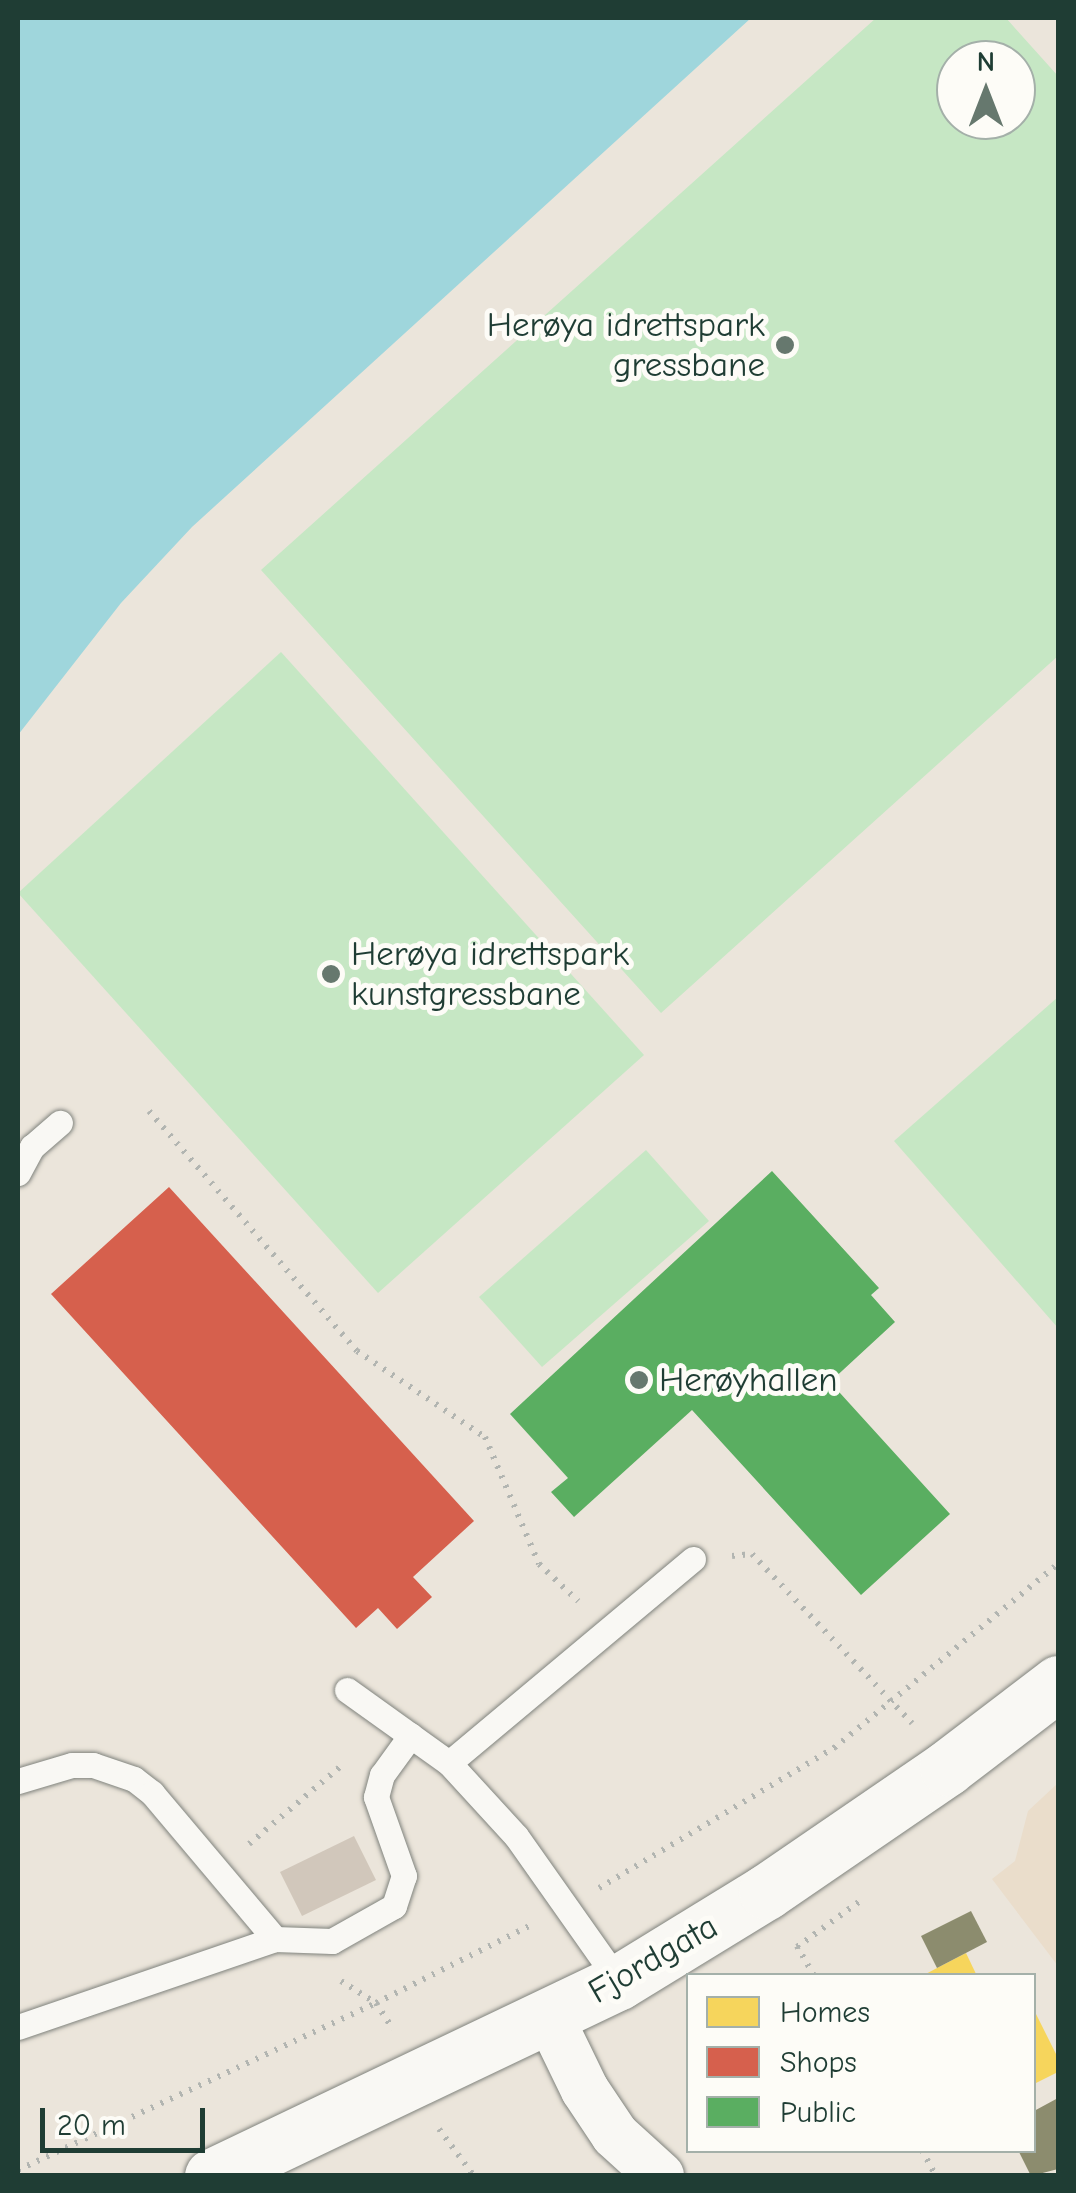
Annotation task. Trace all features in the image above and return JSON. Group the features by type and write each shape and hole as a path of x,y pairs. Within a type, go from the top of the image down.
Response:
{"street":[{"name":"Fjordgata","path":"212,2176 619,1982 766,1892 947,1768 1058,1683"},
{"path":"549,2016 586,2090 615,2135 660,2176"}],"lane":[{"path":"18,1173 32,1147 60,1123"},
{"path":"449,1763 692,1559"},
{"path":"348,1690 449,1763 516,1836 619,1982"},
{"path":"18,2026 275,1940 332,1941 394,1906 404,1876 376,1797 402,1728"},
{"path":"18,1781 72,1766 93,1764 117,1771 152,1793 275,1940"}],"path":[{"path":"148,1111 356,1351 484,1437 539,1564 607,1630"},
{"path":"692,1559 752,1554 917,1730"},
{"path":"218,1871 402,1728"},
{"path":"275,1940 376,2003 395,2032"},
{"path":"442,2114 438,2131 474,2176"},
{"path":"924,2153 936,2176"}],"shaded area":[{"path":"1058,1783 1058,1966 992,1879 1015,1861 1028,1811"}],"green space":[{"name":"Herøya idrettspark gressbane","path":"876,18 1006,18 1026,40 936,40 936,140 1036,140 1036,51 1058,76 1058,656 661,1013 261,570"},
{"name":"Herøya idrettspark kunstgressbane","path":"281,652 644,1055 378,1293 18,893"},
{"path":"1058,997 1058,1328 894,1141"},
{"path":"646,1150 709,1221 542,1367 479,1297"}],"water":[{"path":"18,18 751,18 192,527 121,603 18,735"}],"building: Homes":[{"path":"966,1953 976,1973 928,1973"},
{"path":"1036,2014 1058,2058 1058,2072 1036,2083"}],"building: Shops":[{"path":"169,1187 474,1521 413,1577 432,1597 397,1629 378,1608 356,1628 51,1294"}],"building: Public":[{"path":"772,1171 879,1288 871,1295 895,1322 830,1382 950,1514 861,1595 692,1410 574,1517 551,1492 568,1478 510,1414"}],"building: Industry":[{"path":"971,1911 987,1942 937,1968 921,1936"},
{"path":"1058,2098 1058,2169 1031,2176 1020,2153 1036,2153 1036,2110"}],"building: Other":[{"path":"354,1836 376,1880 302,1916 280,1872"}],"place":[{"name":"Herøya idrettspark gressbane","path":"785,345"},
{"name":"Herøya idrettspark kunstgressbane","path":"331,974"},
{"name":"Herøyhallen","path":"639,1380"}]}
